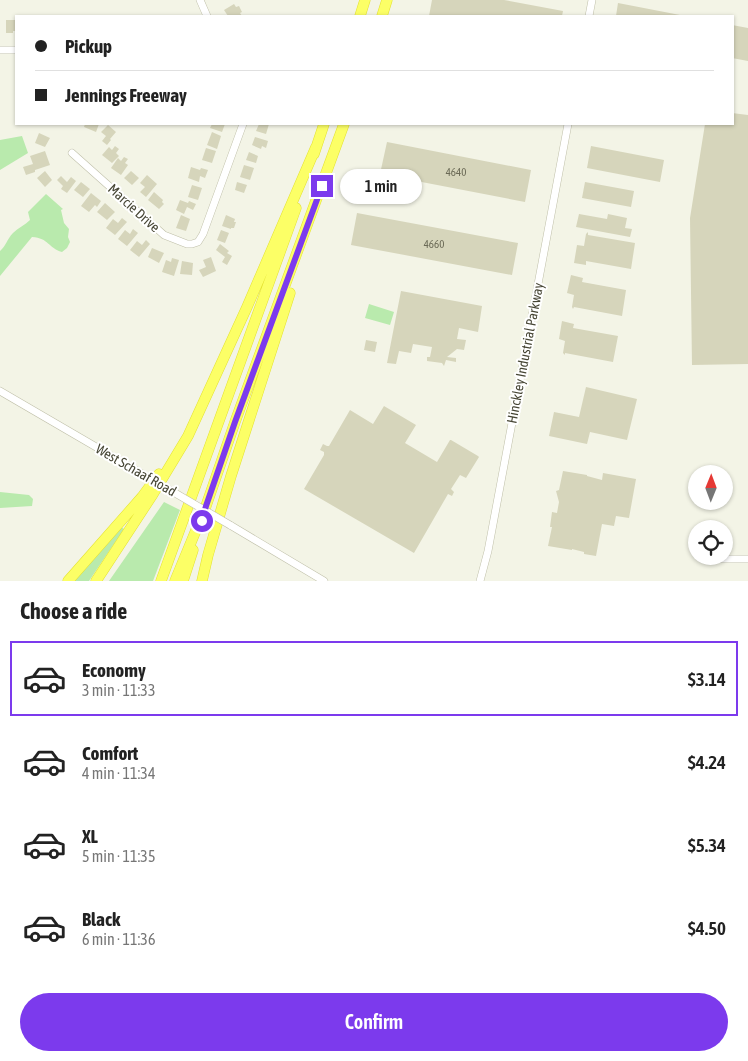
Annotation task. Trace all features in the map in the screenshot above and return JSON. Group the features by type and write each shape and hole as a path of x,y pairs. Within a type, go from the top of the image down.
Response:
{"highway":[{"path":"360,15 365,0"},
{"path":"382,15 387,0"},
{"path":"161,581 294,214 324,125"},
{"path":"175,581 206,506 344,125"},
{"path":"96,581 188,436 247,307 316,147"},
{"path":"202,581 236,460 293,281 303,239"},
{"path":"68,581 142,497 162,470 209,391"},
{"path":"183,581 206,506"}],"street":[{"path":"200,0 207,15"},
{"path":"589,15 592,0"},
{"path":"0,50 15,50"},
{"name":"Marcie Drive","path":"72,153 164,235 188,244 195,244 203,234 243,125"},
{"name":"Hinckley Industrial Parkway","path":"480,581 568,125"},
{"name":"West Schaaf Road","path":"0,391 324,581"},
{"path":"733,558 748,558"}],"green space":[{"path":"22,136 28,153 0,170 0,140"},
{"path":"46,194 63,209 61,210 64,223 69,229 68,237 70,242 67,248 62,252 42,239 32,237 0,276 0,251 13,233 30,220 28,212"},
{"path":"369,304 394,312 390,325 365,318"},
{"path":"0,492 29,495 33,499 32,506 0,508"},
{"path":"164,502 180,510 153,581 109,581"},
{"path":"121,527 124,529 89,581 72,581"}],"building":[{"path":"432,0 504,0 563,11 562,15 429,15"},
{"path":"618,3 680,15 616,15"},
{"path":"234,4 236,7 239,6 242,12 240,13 241,15 227,15 224,10"},
{"path":"6,20 15,20 15,31 13,33 6,33"},
{"path":"734,25 748,28 748,61 734,58"},
{"path":"734,113 748,115 748,364 692,365 690,218 705,125 734,125"},
{"path":"85,125 99,125 96,132 84,127"},
{"path":"108,125 116,132 107,145 102,141 106,136 101,132"},
{"path":"212,125 225,125 222,132 210,128"},
{"path":"259,125 269,125 266,134 256,131"},
{"path":"212,132 221,136 217,149 207,145"},
{"path":"39,133 50,138 45,147 35,143"},
{"path":"255,137 268,141 266,148 262,146 261,149 252,145"},
{"path":"387,142 531,170 525,202 380,174"},
{"path":"115,146 119,149 116,153 119,156 112,163 102,155 109,147 112,150"},
{"path":"591,146 664,160 660,182 587,168"},
{"path":"206,148 216,151 212,163 202,160"},
{"path":"45,151 50,165 26,175 23,167 33,164 30,156"},
{"path":"249,152 258,156 256,163 246,160"},
{"path":"124,157 128,159 125,163 128,165 121,175 111,168 118,158 121,161"},
{"path":"244,165 254,168 250,180 240,177"},
{"path":"191,167 208,170 205,178 200,176 199,182 188,178"},
{"path":"45,171 52,180 45,187 37,178"},
{"path":"131,171 139,178 132,185 124,178"},
{"path":"147,175 157,184 146,197 140,192 145,187 140,183"},
{"path":"61,176 67,182 71,177 76,181 67,193 61,189 63,186 57,180"},
{"path":"81,182 90,189 83,197 74,190"},
{"path":"237,182 247,185 244,193 235,190"},
{"path":"585,182 634,191 631,207 582,198"},
{"path":"192,185 202,188 198,200 188,197"},
{"path":"154,192 163,200 164,204 159,209 148,200"},
{"path":"91,193 101,201 97,207 95,205 89,212 81,206"},
{"path":"180,200 196,204 193,210 187,207 184,214 176,210"},
{"path":"105,203 115,212 107,220 97,212"},
{"path":"357,213 518,243 512,275 351,245"},
{"path":"579,214 607,219 608,214 627,218 625,228 632,229 630,237 576,227"},
{"path":"181,215 190,219 186,231 176,228"},
{"path":"226,215 235,219 234,228 222,226"},
{"path":"122,218 127,222 115,235 106,228 113,219 118,223"},
{"path":"133,229 138,233 127,246 118,239 125,230 130,234"},
{"path":"221,230 229,233 225,243 217,240"},
{"path":"588,232 588,235 635,243 631,269 586,261 586,265 574,263 577,245 584,246"},
{"path":"146,240 150,244 139,257 130,250 137,241 142,245"},
{"path":"220,244 232,256 227,265 222,262 225,257 216,250"},
{"path":"152,248 164,253 159,263 148,257"},
{"path":"211,257 216,271 203,277 199,270 206,267 203,260"},
{"path":"172,258 179,260 174,276 162,272 166,260 171,262"},
{"path":"182,261 193,263 192,275 180,274"},
{"path":"571,275 583,278 582,282 626,290 622,316 574,307 573,309 574,295 567,293"},
{"path":"401,291 482,306 478,332 459,328 457,339 466,340 464,350 457,349 447,357 456,358 456,362 446,360 444,366 442,363 427,361 432,347 413,344 411,353 399,351 396,364 387,363"},
{"path":"562,321 574,324 573,328 618,336 613,362 565,353 565,355 563,353 565,341 559,339"},
{"path":"366,340 377,342 375,352 364,350"},
{"path":"586,387 637,399 627,440 590,432 587,444 549,436 554,412 579,417"},
{"path":"384,406 416,425 405,443 437,462 450,440 479,457 466,478 460,475 451,489 454,492 452,496 448,494 414,553 304,489 324,455 324,452 320,450 323,444 329,446 350,410 373,424"},
{"path":"563,471 602,480 603,473 636,479 629,518 616,516 614,526 602,524 596,556 572,549 548,546 552,527 550,527 552,512 557,513 559,502 556,491 559,490"}],"route":[{"path":"202,521 235,422 322,186"}]}
